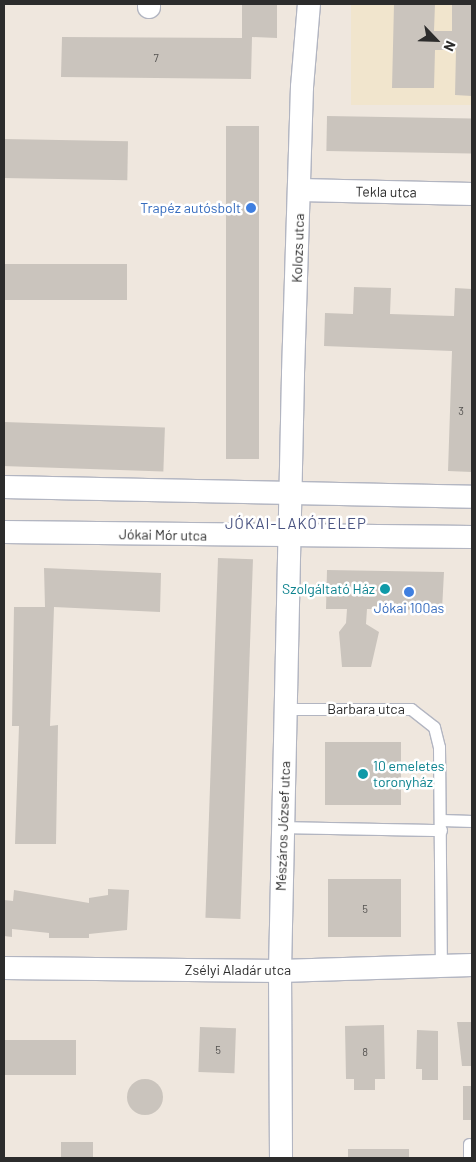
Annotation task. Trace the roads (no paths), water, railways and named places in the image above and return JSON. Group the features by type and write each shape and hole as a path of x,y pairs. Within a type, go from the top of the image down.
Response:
{"street":[{"name":"Kolozs utca","path":"292,493 300,190 310,4"},
{"name":"Tekla utca","path":"300,190 472,194"},
{"path":"4,487 472,497"},
{"name":"Mészáros József utca","path":"281,1158 280,971 292,493"},
{"name":"Jókai Mór utca","path":"4,532 245,537 292,533 472,537"},
{"name":"Zsélyi Aladár utca","path":"4,968 280,971 472,965"}],"lane":[{"name":"Barbara utca","path":"287,709 411,709 427,717 439,741 441,966"},
{"path":"283,827 441,825 472,821"},
{"path":"469,1144 469,1158"}],"place":[{"name":"Trapéz autósbolt","path":"251,208"},
{"name":"Szolgáltató Ház","path":"385,589"},
{"name":"Jókai 100as","path":"409,592"},
{"name":"10 emeletes toronyház","path":"363,774"}],"district":[{"name":"JÓKAI-LAKÓTELEP","path":"296,524"}]}
